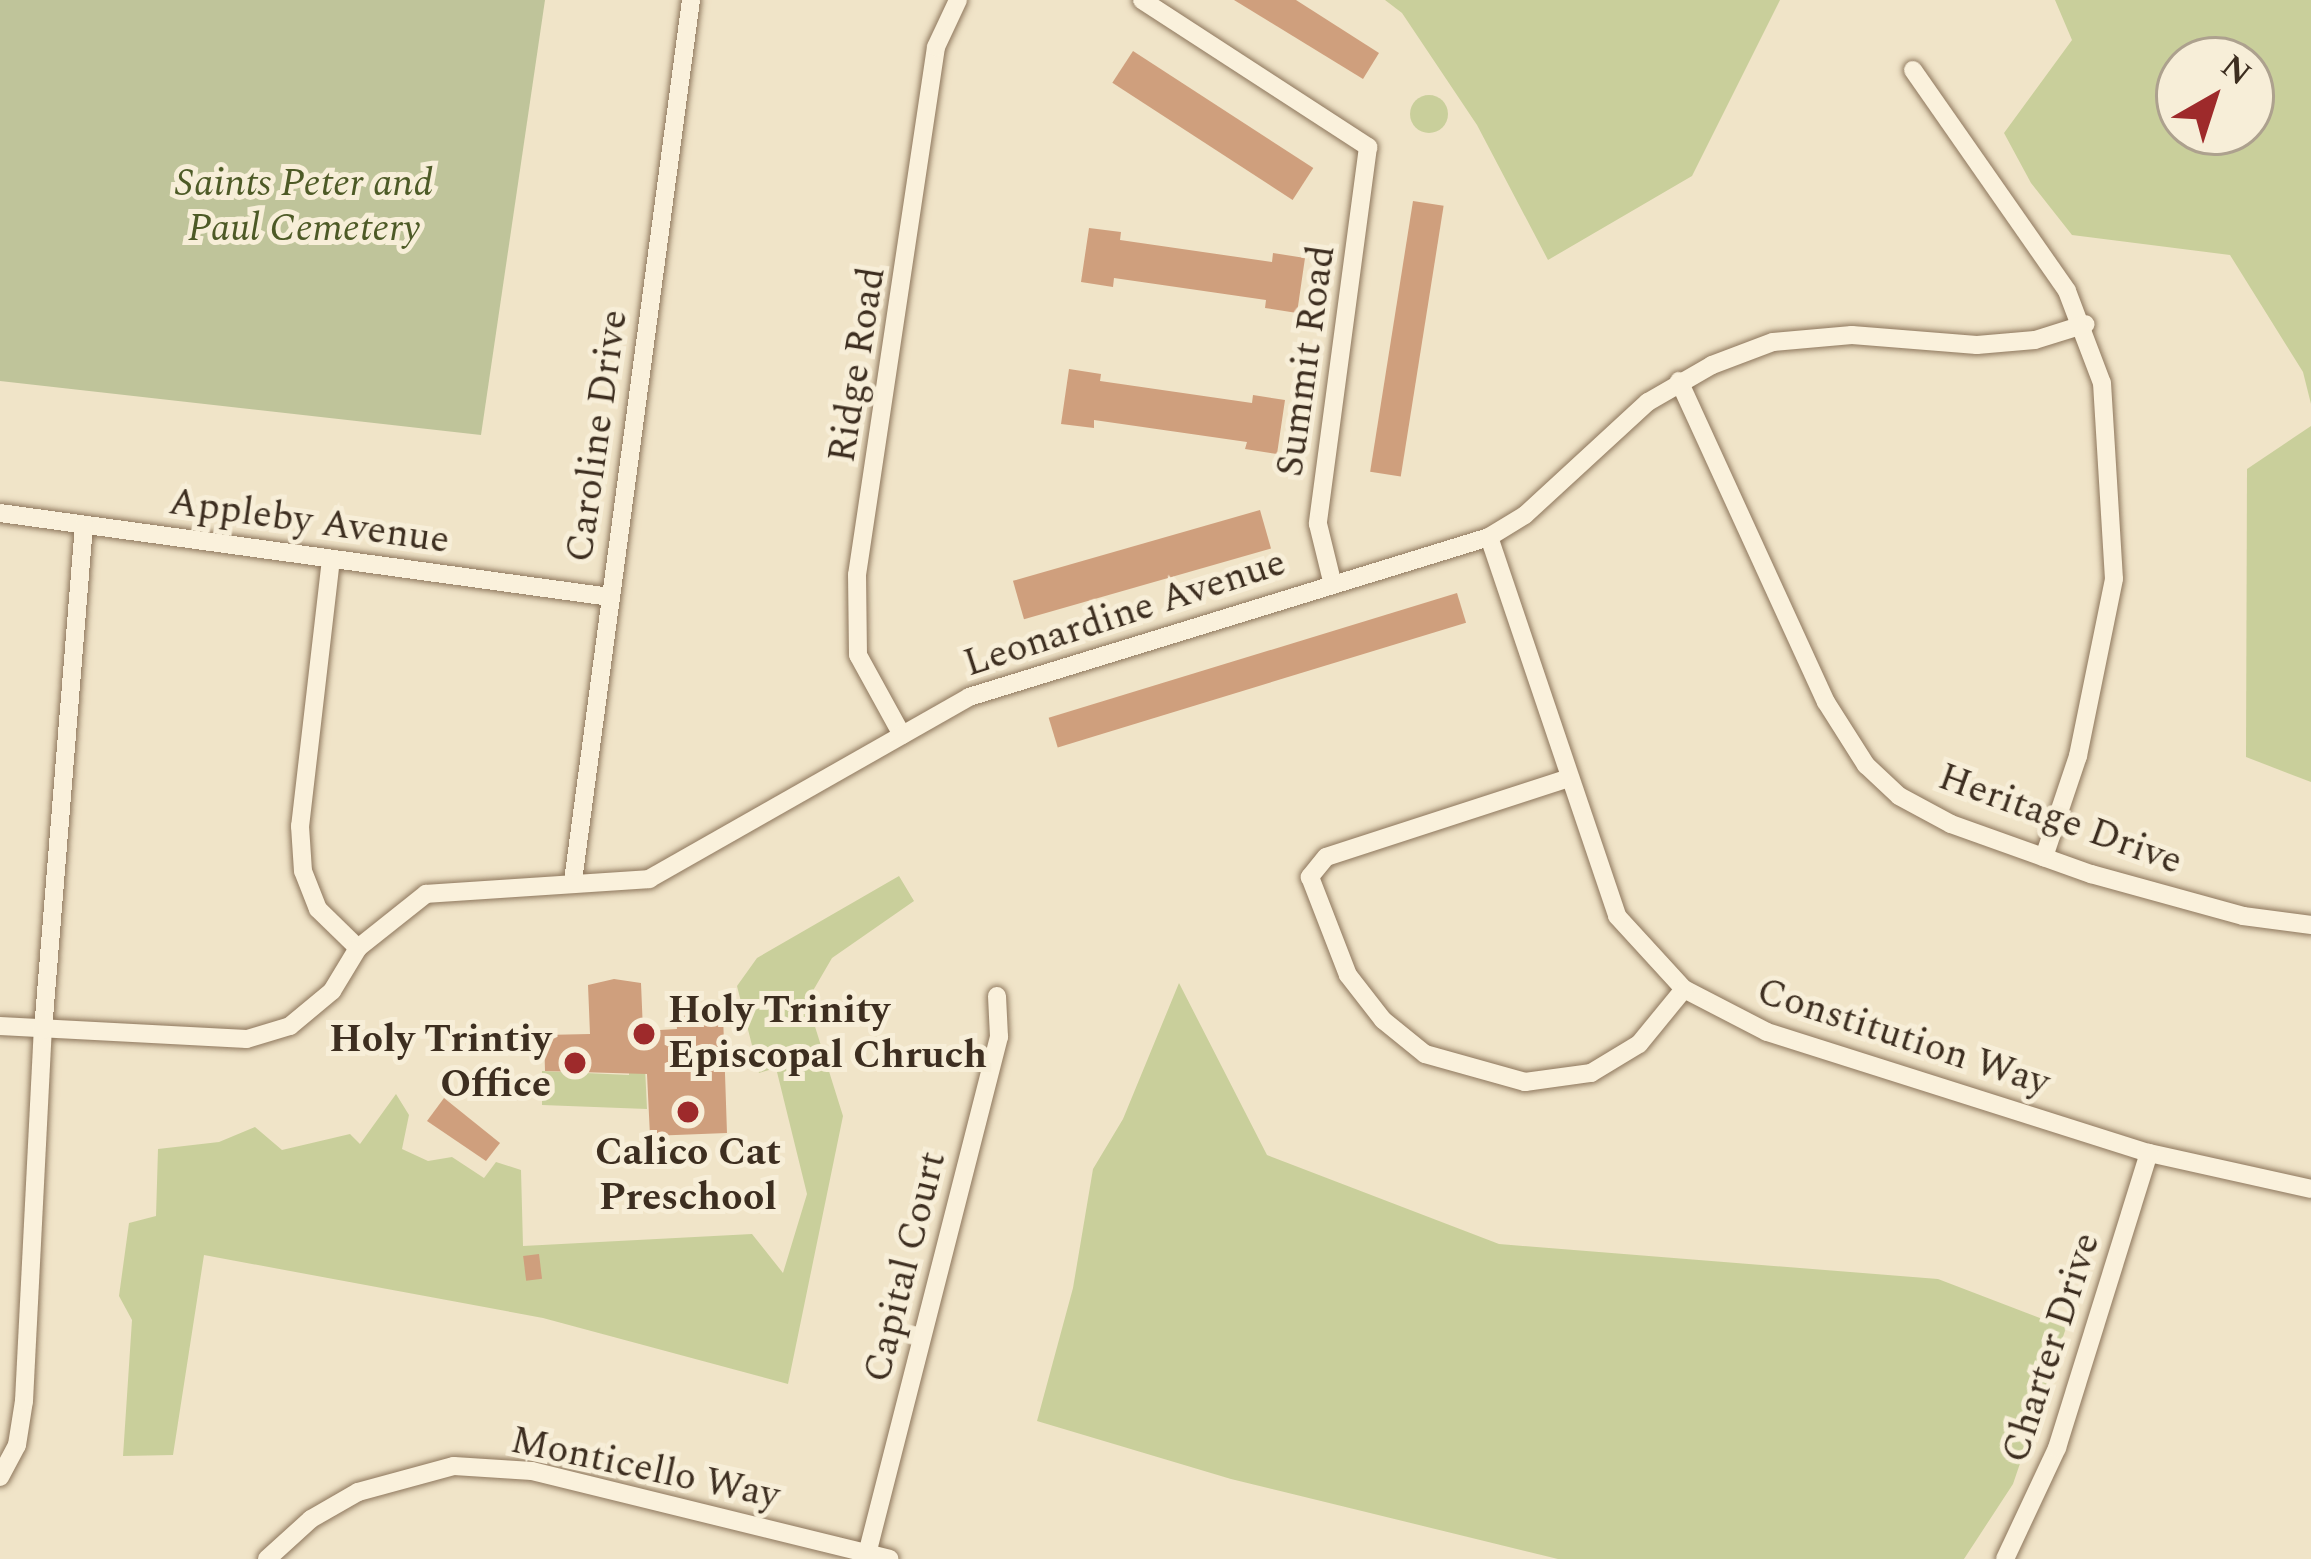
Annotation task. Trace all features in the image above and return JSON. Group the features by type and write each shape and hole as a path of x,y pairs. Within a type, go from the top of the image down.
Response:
{"street":[{"name":"Caroline Drive","path":"573,881 691,0"},
{"name":"Ridge Road","path":"902,735 858,655 857,575 936,46 958,0"},
{"name":"Summit Road","path":"1142,0 1367,148 1318,524 1332,581"},
{"path":"1913,70 2086,324 2102,383 2114,579 2078,756 2044,857"},
{"name":"Leonardine Avenue","path":"0,1026 248,1039 309,1013 358,948 426,894 664,872 902,735 1022,677 1489,537 1678,381 1773,342 1852,335 1977,345 2035,340 2086,324"},
{"name":"Heritage Drive","path":"1678,381 1826,702 1866,765 1899,796 1951,824 2044,857 2242,916 2311,925"},
{"name":"Appleby Avenue","path":"0,513 610,597"},
{"path":"0,1478 17,1445 24,1401 43,1030 84,525"},
{"name":"Constitution Way","path":"1489,537 1566,779 1617,916 1684,989 1767,1032 2150,1153 2311,1189"},
{"path":"331,559 300,826 303,871 318,909 358,948"},
{"path":"1566,779 1326,857 1310,877 1348,975 1383,1020 1425,1054 1525,1082 1607,1063 1639,1044 1684,989"},
{"name":"Capital Court","path":"867,1554 999,1037 997,996"},
{"name":"Charter Drive","path":"2005,1559 2057,1448 2150,1153"},
{"name":"Monticello Way","path":"267,1559 310,1519 358,1492 454,1466 532,1471 889,1559"}],"green space":[{"name":"Saints Peter and Paul Cemetery","path":"0,0 545,0 481,435 0,381"},
{"path":"1385,0 1780,0 1692,176 1548,260 1477,125 1402,13"},
{"path":"2055,0 2311,0 2311,404 2303,372 2230,255 2072,235 2031,183 2004,133 2072,40"},
{"path":"1429,95 1442,101 1448,114 1442,127 1429,133 1416,127 1410,114 1416,101"},
{"path":"2311,426 2311,782 2246,757 2247,469"},
{"path":"899,876 914,901 832,958 807,1001 843,1116 788,1384 543,1318 204,1255 173,1455 123,1456 132,1320 119,1296 129,1223 156,1216 158,1149 219,1142 255,1127 282,1150 350,1134 360,1144 396,1094 409,1115 402,1149 428,1161 452,1157 484,1178 496,1162 521,1170 523,1246 752,1234 783,1273 807,1194 776,1068 759,1073 737,986 757,958"},
{"path":"1179,983 1267,1155 1499,1244 1938,1279 2066,1328 2013,1484 1964,1559 1558,1559 1231,1479 1037,1421 1073,1288 1093,1169 1123,1119"},
{"path":"629,1067 645,1067 647,1109 542,1105 542,1071 629,1075"}],"building":[{"path":"1234,0 1296,0 1379,53 1363,79"},
{"path":"1133,51 1313,168 1293,200 1112,83"},
{"path":"1413,201 1444,206 1401,476 1370,472"},
{"path":"1089,228 1121,232 1120,240 1272,262 1273,253 1305,258 1297,313 1265,308 1266,300 1114,278 1113,287 1081,282"},
{"path":"1069,369 1101,374 1100,381 1252,403 1253,395 1285,400 1277,454 1245,449 1247,442 1094,420 1094,428 1061,424"},
{"path":"1260,510 1271,548 1024,619 1013,581"},
{"path":"1457,593 1466,623 1058,747 1049,718"},
{"name":"Holy Trinity Episcopal Chruch","path":"614,979 641,983 643,1031 677,1029 676,1016 723,1014 727,1133 650,1136 647,1074 545,1071 544,1035 590,1034 588,985"},
{"path":"444,1098 500,1143 486,1161 427,1121"},
{"path":"539,1254 542,1279 526,1281 523,1256"}],"place":[{"name":"Holy Trinity Episcopal Chruch","path":"644,1034"},
{"name":"Holy Trintiy Office","path":"575,1063"},
{"name":"Calico Cat Preschool","path":"688,1112"}]}
